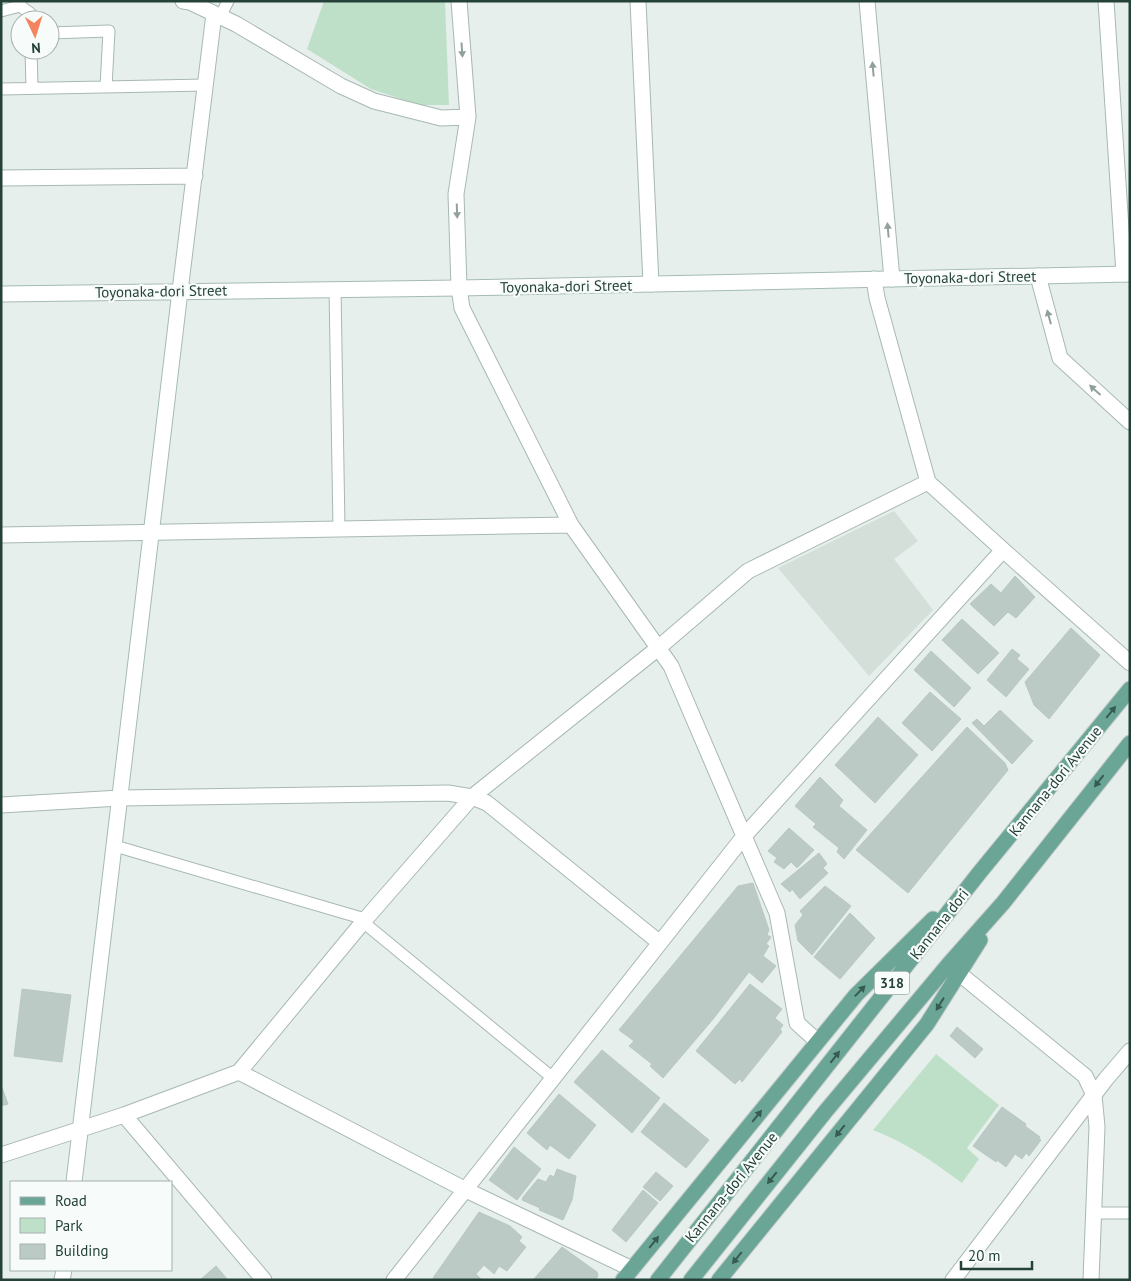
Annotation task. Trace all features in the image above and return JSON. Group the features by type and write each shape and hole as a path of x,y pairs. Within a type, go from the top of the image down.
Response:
{"main road":[{"name":"Kannana-dori Avenue","path":"980,872 1130,689"},
{"name":"318","path":"954,969 1003,903 1130,743"},
{"path":"628,1274 856,995 980,872"},
{"name":"Kannana dori","path":"805,1095 980,872"},
{"name":"Kannana-dori Avenue","path":"691,1280 825,1112 954,969"},
{"path":"719,1280 927,1024 954,969"},
{"name":"Kannana-dori Avenue","path":"658,1280 805,1095"}],"street":[{"path":"183,1 190,2 236,24 341,86 374,102 441,118 468,117"},
{"path":"459,1 468,117 456,194 459,288 462,308 571,525 657,649 671,666 777,913 797,1023 817,1041"},
{"path":"638,1 651,284"},
{"path":"867,1 892,279"},
{"path":"1106,1 1127,274"},
{"path":"74,1181 180,290 206,85 217,16"},
{"path":"1,178 195,176"},
{"name":"Toyonaka-dori Street","path":"1,294 180,290 459,288 1127,274"},
{"path":"1038,276 1060,358 1130,422"},
{"path":"874,279 877,298 928,482 1130,663"},
{"path":"1,1155 124,1115 239,1072 364,921 472,797 657,649 748,571 928,482"},
{"path":"1,535 571,525"},
{"path":"394,1280 745,835 1003,550"},
{"path":"1,804 120,798 448,793 472,797 487,803 660,943"},
{"path":"954,969 1085,1076 1094,1095 1097,1126 1091,1280"},
{"path":"953,1280 1094,1095 1130,1051"},
{"path":"239,1072 628,1274"},
{"path":"124,1115 264,1280"}],"lane":[{"path":"217,16 228,1"},
{"path":"1,11 20,3"},
{"path":"60,33 109,31 106,87"},
{"path":"31,60 32,88"},
{"path":"1,89 206,85"},
{"path":"335,289 339,529"},
{"path":"115,846 364,921 554,1079"},
{"path":"1094,1213 1130,1213"}],"shaded area":[{"path":"894,511 918,541 894,559 933,610 869,676 778,568"}],"green space":[{"path":"324,1 445,1 449,105 419,105 371,89 307,49"},
{"path":"936,1054 999,1105 967,1148 979,1159 962,1183 908,1147 873,1130"}],"building":[{"path":"1015,576 1035,597 1016,618 1008,612 994,626 970,604 991,584 1001,593"},
{"path":"962,619 999,653 978,674 942,640"},
{"path":"1071,628 1100,655 1049,719 1034,705 1025,682"},
{"path":"1012,649 1020,655 1017,659 1029,669 1006,697 987,680"},
{"path":"931,651 971,688 954,707 914,670"},
{"path":"930,692 961,719 932,751 902,723"},
{"path":"1000,710 1033,741 1012,764 972,723 977,719 984,726"},
{"path":"878,717 918,755 875,803 835,765"},
{"path":"967,727 1005,763 1008,770 908,893 856,850"},
{"path":"820,777 843,800 839,806 867,830 844,859 837,852 839,848 813,827 816,824 795,806"},
{"path":"789,828 814,850 797,868 791,862 784,869 774,862 777,858 768,851"},
{"path":"819,853 827,864 823,868 828,873 800,899 792,889 790,892 781,884"},
{"path":"753,883 769,930 767,935 771,937 766,944 769,946 763,956 776,966 762,983 749,972 714,1018 663,1078 650,1066 652,1064 629,1046 634,1041 619,1030 738,886"},
{"path":"825,886 851,906 812,955 798,941 795,925 803,915 800,911"},
{"path":"850,913 875,938 840,979 814,957"},
{"path":"750,984 782,1009 775,1018 783,1025 780,1029 782,1032 742,1082 740,1079 735,1084 696,1051"},
{"path":"22,989 71,995 62,1062 14,1056"},
{"path":"957,1027 983,1049 975,1058 950,1036"},
{"path":"602,1050 660,1098 632,1133 574,1082"},
{"path":"1,1085 8,1104 1,1106"},
{"path":"559,1094 596,1125 569,1159 550,1145 547,1150 527,1133"},
{"path":"664,1103 709,1140 686,1168 641,1132"},
{"path":"1002,1107 1026,1124 1025,1126 1040,1137 1039,1139 1041,1140 1029,1156 1026,1153 1022,1159 1015,1154 1006,1167 973,1146"},
{"path":"514,1147 541,1169 517,1200 489,1180"},
{"path":"557,1169 576,1176 572,1200 563,1220 539,1210 540,1208 522,1200 538,1179 546,1182 550,1175 554,1177"},
{"path":"656,1172 673,1186 660,1201 643,1187"},
{"path":"643,1190 658,1203 626,1242 612,1230"},
{"path":"479,1212 510,1226 522,1237 519,1241 526,1247 507,1271 499,1266 494,1274 484,1265 476,1274 482,1280 435,1280 433,1278"},
{"path":"562,1247 597,1272 598,1276 595,1280 533,1280"},
{"path":"216,1266 228,1280 200,1280"}]}
